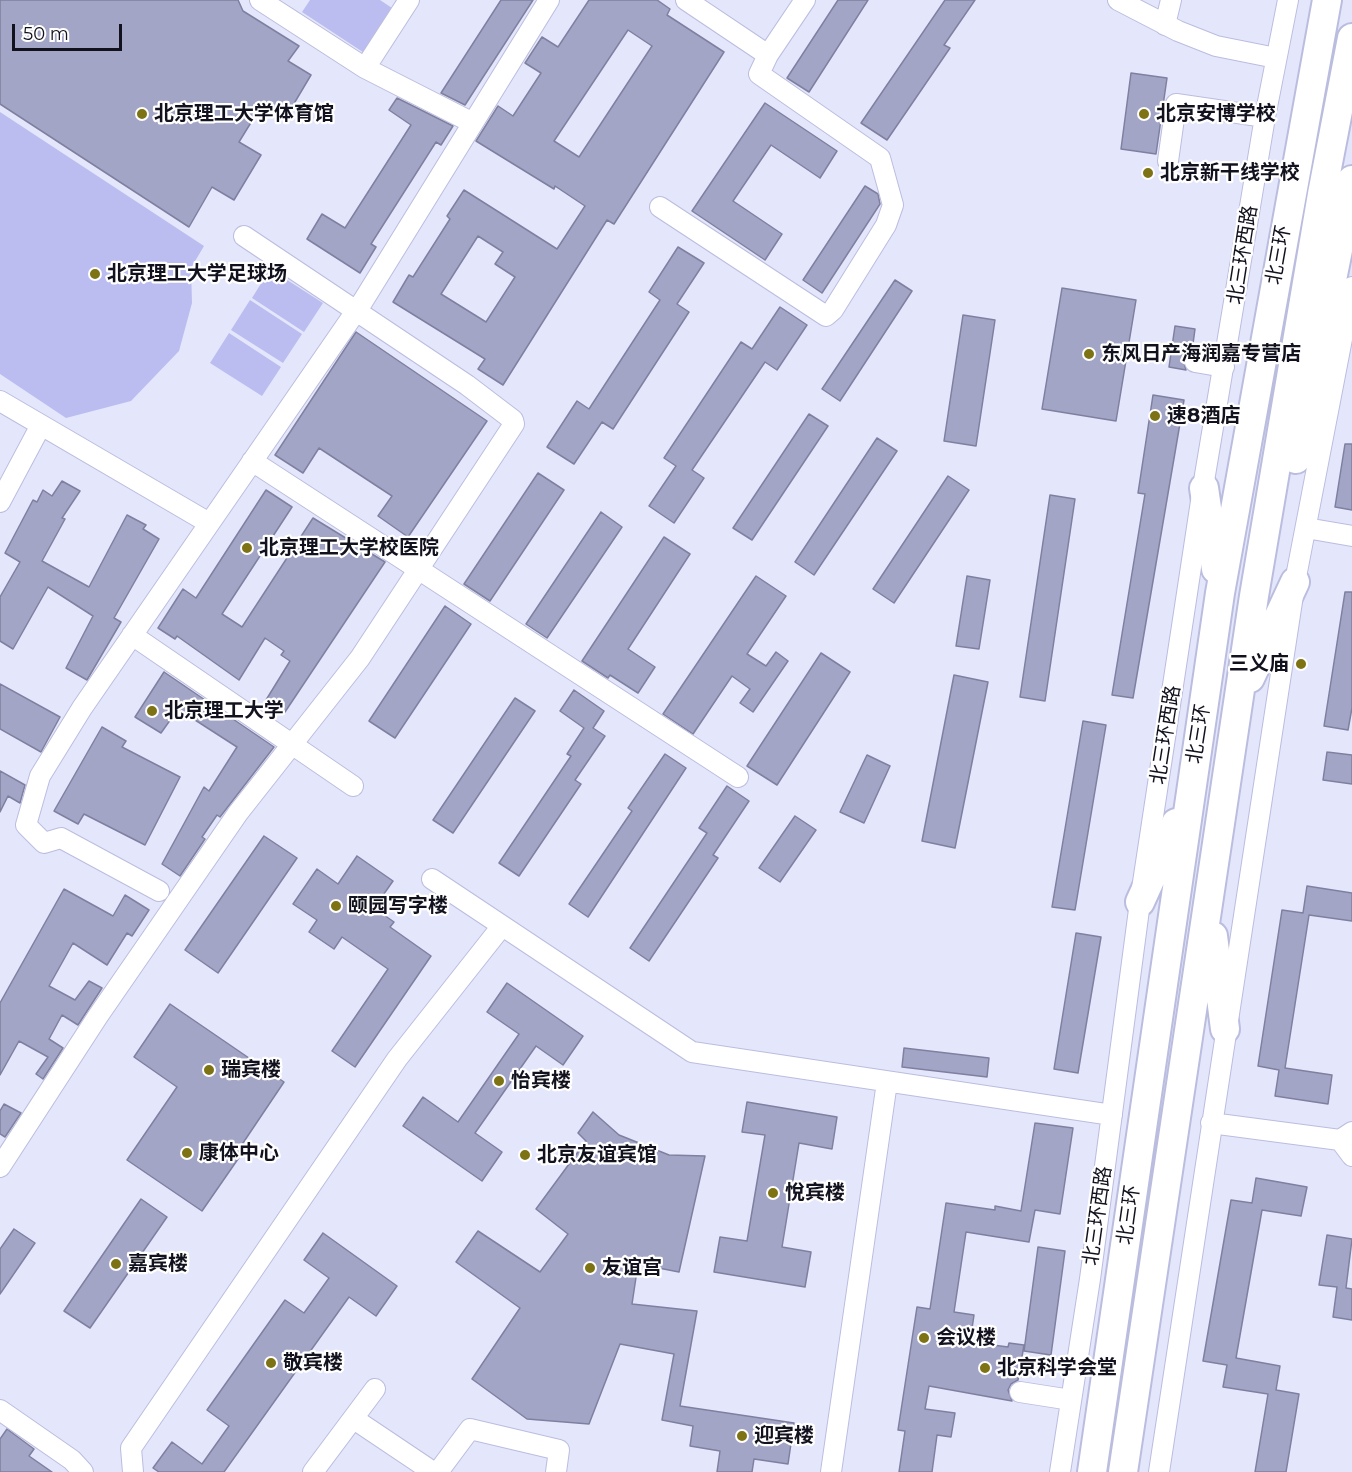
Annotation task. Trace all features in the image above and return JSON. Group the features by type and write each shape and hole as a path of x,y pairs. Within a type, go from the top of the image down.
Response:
{"highway":[{"name":"北三环","path":"1092,1472 1220,593 1327,0"},
{"name":"北三环","path":"1123,1472 1236,707 1322,194 1352,38"},
{"path":"1254,596 1292,482 1352,180"},
{"path":"1204,488 1220,593"},
{"path":"1236,707 1295,582"},
{"path":"1133,919 1190,794"},
{"path":"1208,901 1225,1029"}],"street":[{"path":"260,0 365,69 473,123"},
{"path":"365,69 409,0"},
{"path":"159,891 61,838 44,843 26,825 40,776 81,708 356,311 549,0"},
{"path":"686,0 768,55"},
{"path":"660,207 826,316 833,310 886,225 893,205 880,158 759,74 768,55 805,0"},
{"path":"1118,0 1165,25 1216,45 1276,58"},
{"path":"1165,25 1171,0"},
{"name":"北三环西路","path":"1060,1472 1112,1115 1133,919 1265,117 1288,0"},
{"path":"1167,161 1176,104 1265,117"},
{"path":"0,1167 98,1016 238,813 360,658 514,424 513,420 467,385 244,236"},
{"path":"1159,1472 1295,582 1352,287"},
{"path":"1195,362 1224,367"},
{"path":"0,401 209,523"},
{"path":"0,502 40,426"},
{"path":"252,461 419,567 738,777"},
{"path":"1306,528 1352,536"},
{"path":"132,635 353,786"},
{"path":"432,879 692,1052 1112,1115"},
{"path":"133,1472 131,1448 137,1438 397,1059 502,926"},
{"path":"831,1472 887,1082"},
{"path":"1211,1123 1346,1136 1352,1156"},
{"path":"313,1472 375,1389"},
{"path":"1020,1392 1071,1400"},
{"path":"0,1410 72,1460 83,1472"},
{"path":"354,1419 433,1472"},
{"path":"438,1472 470,1429 559,1450 556,1472"}],"shaded area":[{"path":"310,0 380,0 407,18 378,62 302,12"},
{"name":"北京理工大学足球场","path":"0,112 204,246 191,268 192,303 179,351 131,401 66,418 0,374"},
{"path":"270,269 323,303 304,332 252,298"},
{"path":"250,300 302,334 283,363 231,330"},
{"path":"229,333 281,367 262,396 210,363"}],"building":[{"name":"北京理工大学体育馆","path":"0,0 238,0 243,11 299,46 288,61 311,75 286,117 263,103 239,142 261,155 234,200 212,187 189,227 0,104"},
{"path":"501,0 533,0 465,105 441,93"},
{"path":"589,0 657,0 670,9 667,15 724,52 614,224 607,220 503,385 478,369 485,359 393,302 409,275 413,277 450,219 447,216 464,190 557,249 585,206 555,186 554,189 476,141 498,106 513,116 541,73 525,63 542,37 558,47","holes":["628,30 652,46 579,157 554,141","478,236 503,252 495,264 515,277 486,322 441,294"]},
{"path":"838,0 868,0 809,92 787,78"},
{"path":"945,0 975,0 944,45 950,48 887,140 861,123"},
{"name":"北京安博学校","path":"1131,73 1167,78 1156,154 1121,149"},
{"path":"397,98 453,126 441,145 436,142 371,244 376,247 360,273 307,239 322,214 345,228 411,125 389,110"},
{"path":"765,103 837,151 820,178 771,145 733,201 782,234 765,260 692,211"},
{"path":"865,186 878,194 880,204 822,293 803,280"},
{"path":"678,247 704,263 677,304 689,312 613,429 602,422 574,464 547,447 577,401 589,409 660,300 649,292"},
{"path":"895,280 912,291 840,401 822,389"},
{"name":"东风日产海润嘉专营店","path":"1062,288 1136,300 1116,421 1042,409"},
{"path":"780,307 807,325 777,370 765,362 692,470 704,478 674,523 649,506 676,466 664,458 741,342 752,349"},
{"path":"963,315 995,320 976,446 944,441"},
{"path":"1175,326 1195,329 1192,351 1183,359 1186,370 1169,367"},
{"path":"356,332 487,421 408,537 378,516 392,496 319,448 303,473 275,455"},
{"path":"1153,395 1184,400 1133,698 1112,695 1145,494 1138,493"},
{"path":"809,414 828,426 752,540 733,528"},
{"path":"877,438 897,451 814,575 795,562"},
{"path":"1345,444 1352,444 1352,510 1335,507"},
{"path":"538,473 564,490 490,601 464,584"},
{"path":"948,476 969,490 894,603 873,589"},
{"path":"62,481 80,491 62,518 65,519 42,561 89,587 127,515 146,525 143,529 159,539 114,618 121,622 87,680 66,668 93,616 48,587 13,649 0,641 0,597 20,562 5,553 33,500 37,502 43,490 52,496"},
{"path":"266,490 292,507 222,614 242,627 313,518 385,562 285,712 266,700 290,661 281,655 284,651 265,638 239,680 177,636 175,639 158,628 183,589 196,598"},
{"path":"1050,495 1075,499 1045,701 1020,697"},
{"path":"601,512 622,527 547,638 526,624"},
{"path":"664,537 690,554 628,649 655,667 638,693 610,675 608,678 582,661"},
{"path":"756,576 786,596 747,654 766,666 776,652 788,661 753,712 740,703 750,689 732,676 693,734 663,714"},
{"path":"967,576 990,580 979,649 956,646"},
{"path":"1345,592 1352,592 1352,708 1348,730 1324,726"},
{"path":"445,606 471,624 395,738 369,721"},
{"path":"821,653 850,672 777,785 747,766"},
{"path":"164,672 274,747 220,817 217,815 202,837 205,839 180,876 162,864 204,787 209,791 237,747 178,709 161,733 135,717"},
{"path":"954,675 988,682 955,848 922,841"},
{"path":"0,684 60,717 41,752 0,729"},
{"path":"574,690 604,711 593,728 605,736 575,780 581,784 519,876 499,863 571,756 567,754 584,728 560,711"},
{"path":"515,698 535,711 453,833 433,820"},
{"path":"1083,721 1106,725 1075,910 1052,907"},
{"path":"102,727 126,741 122,747 180,777 145,845 84,814 78,824 54,811"},
{"path":"1327,752 1352,755 1352,784 1323,780"},
{"path":"665,754 686,768 588,917 569,904 632,811 628,808"},
{"path":"867,755 890,766 864,823 840,812"},
{"path":"0,771 25,785 20,803 8,796 0,812"},
{"path":"727,786 749,801 713,855 718,858 649,961 630,948 707,833 699,828"},
{"path":"795,816 816,830 780,882 759,868"},
{"path":"264,836 297,858 218,973 185,950"},
{"path":"357,856 393,881 374,908 394,922 390,927 431,956 355,1067 332,1051 388,969 342,937 334,949 309,932 317,920 293,904 317,869 338,884"},
{"path":"1307,886 1352,893 1352,921 1309,915 1285,1068 1332,1075 1328,1104 1275,1096 1279,1070 1258,1066 1282,910 1303,913"},
{"path":"64,889 113,916 125,895 149,910 132,936 127,933 107,965 73,943 49,986 75,1000 89,981 102,988 78,1025 62,1015 49,1039 63,1048 43,1079 36,1074 48,1057 19,1041 0,1075 0,1003"},
{"path":"1076,933 1101,937 1078,1073 1054,1069"},
{"name":"怡宾楼","path":"507,983 583,1036 563,1065 536,1046 475,1133 502,1152 482,1181 403,1126 423,1097 458,1122 519,1034 487,1012"},
{"path":"170,1004 284,1082 243,1143 247,1146 202,1211 127,1160 177,1087 134,1057"},
{"path":"904,1048 989,1058 987,1077 902,1067"},
{"name":"悅宾楼","path":"747,1102 837,1117 832,1149 799,1143 782,1247 811,1252 805,1287 714,1272 720,1237 747,1241 765,1135 742,1132"},
{"path":"4,1104 21,1113 5,1137 0,1134 0,1111"},
{"name":"友谊宫","path":"593,1112 619,1135 669,1155 705,1156 679,1272 638,1264 632,1304 697,1311 680,1406 794,1423 788,1464 754,1459 752,1472 717,1472 720,1451 690,1446 693,1426 662,1420 674,1354 620,1344 589,1424 527,1419 472,1379 520,1308 456,1262 478,1231 540,1272 568,1234 536,1209 586,1141 578,1133"},
{"path":"1035,1123 1073,1128 1060,1214 1035,1210 1029,1242 966,1232 954,1312 974,1315 970,1342 1008,1347 1009,1343 1024,1345 1018,1380 1011,1384 1008,1390 1012,1401 929,1386 925,1409 955,1413 951,1437 937,1435 932,1472 899,1472 905,1431 898,1430 917,1307 930,1309 946,1203 995,1210 995,1206 1021,1211"},
{"path":"1256,1178 1307,1187 1301,1216 1262,1210 1236,1358 1280,1366 1276,1390 1299,1394 1286,1472 1255,1472 1268,1394 1223,1387 1227,1365 1203,1361 1231,1200 1252,1203"},
{"name":"嘉宾楼","path":"141,1199 167,1217 90,1328 64,1311"},
{"path":"14,1229 35,1243 0,1294 0,1249"},
{"name":"敬宾楼","path":"323,1233 397,1286 376,1316 349,1297 224,1472 159,1472 153,1468 172,1442 202,1464 229,1426 207,1410 285,1300 304,1313 329,1278 304,1260"},
{"path":"1327,1235 1352,1239 1346,1288 1352,1289 1352,1320 1333,1317 1337,1287 1319,1285"},
{"path":"1038,1247 1065,1251 1051,1355 1024,1351"},
{"path":"7,1429 34,1449 29,1456 52,1472 0,1472 0,1439"}],"place":[{"name":"北京理工大学体育馆","path":"142,114"},
{"name":"北京安博学校","path":"1144,114"},
{"name":"北京新干线学校","path":"1148,173"},
{"name":"北京理工大学足球场","path":"95,274"},
{"name":"东风日产海润嘉专营店","path":"1089,354"},
{"name":"速8酒店","path":"1155,416"},
{"name":"北京理工大学校医院","path":"247,548"},
{"name":"三义庙","path":"1301,664"},
{"name":"北京理工大学","path":"152,711"},
{"name":"颐园写字楼","path":"336,906"},
{"name":"瑞宾楼","path":"209,1070"},
{"name":"怡宾楼","path":"499,1081"},
{"name":"康体中心","path":"187,1153"},
{"name":"北京友谊宾馆","path":"525,1155"},
{"name":"悅宾楼","path":"773,1193"},
{"name":"嘉宾楼","path":"116,1264"},
{"name":"友谊宫","path":"590,1268"},
{"name":"会议楼","path":"924,1338"},
{"name":"敬宾楼","path":"271,1363"},
{"name":"北京科学会堂","path":"985,1368"},
{"name":"迎宾楼","path":"742,1436"}]}
